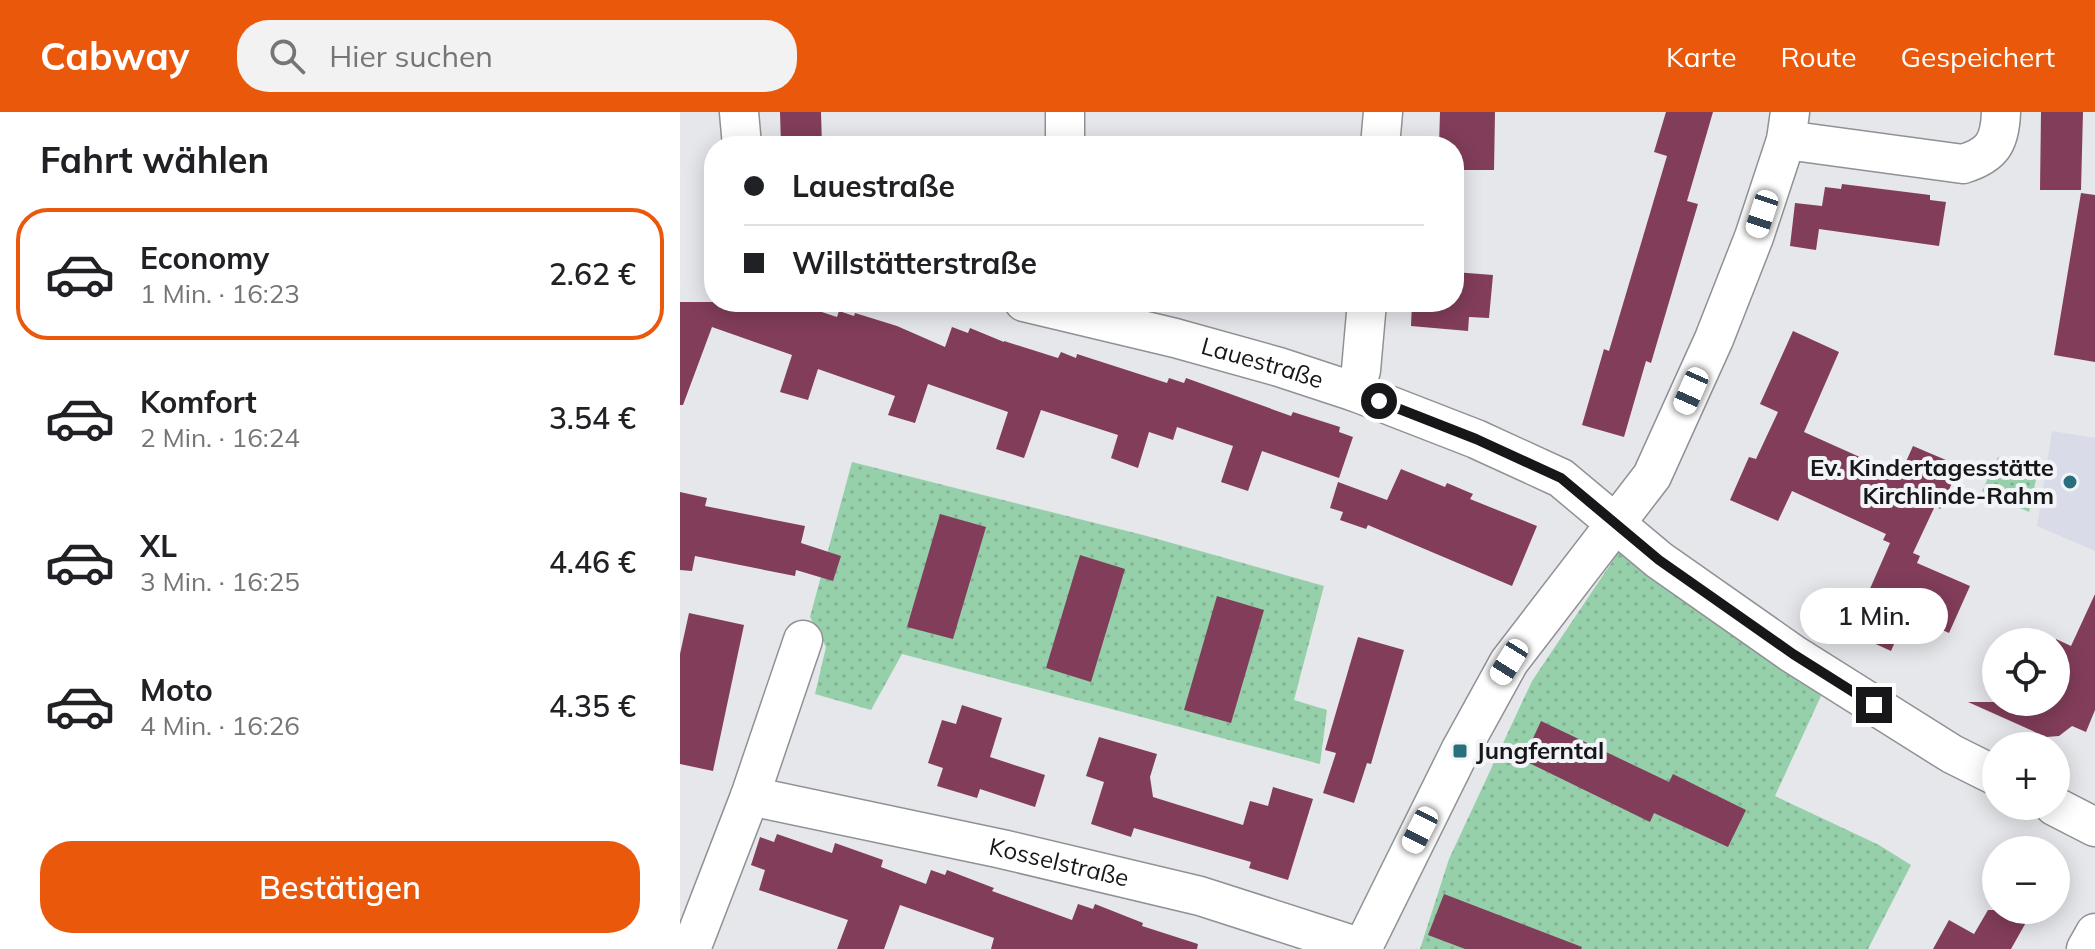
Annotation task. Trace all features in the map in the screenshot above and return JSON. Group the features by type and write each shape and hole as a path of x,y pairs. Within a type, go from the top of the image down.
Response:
{"street":[{"path":"739,112 741,136"},
{"path":"1065,112 1065,136"},
{"path":"1381,136 1383,112"},
{"path":"1362,949 1497,681 1652,476 1714,339 1754,237 1788,126 1963,164 1980,159 1993,150 2001,112"},
{"name":"Lauestraße","path":"1083,312 1279,367 1355,392 1476,439 1561,478 1659,560 1793,654 1952,754 1982,769"},
{"path":"1355,392 1361,370 1366,312"},
{"path":"691,949 750,796 803,640"},
{"name":"Kosselstraße","path":"750,796 1002,849 1200,896 1362,949"},
{"path":"2070,814 2095,827"},
{"path":"2086,949 2095,933"}],"shaded area":[{"name":"Ev. Kindertagesstätte Kirchlinde-Rahm","path":"2052,431 2095,438 2095,551 2037,526"}],"green space":[{"path":"1998,457 2037,475 2029,512 1982,491"},
{"path":"852,462 1147,536 1324,586 1294,700 1327,710 1320,764 902,654 871,710 815,694 826,647 810,617"},
{"path":"1622,547 1826,685 1775,796 1879,845 1911,865 1868,949 1420,949 1449,859 1532,681"}],"building":[{"path":"780,112 821,112 822,136 781,136"},
{"path":"1440,112 1495,112 1494,170 1464,170 1464,136 1439,136"},
{"path":"1666,112 1713,112 1687,201 1698,204 1651,363 1646,361 1624,437 1582,425 1604,349 1609,351 1667,156 1654,152"},
{"path":"2041,112 2083,112 2081,190 2040,190"},
{"path":"1842,184 1930,195 1930,200 1946,202 1939,246 1819,229 1816,250 1790,246 1795,203 1822,206 1825,187 1841,189"},
{"path":"2081,193 2095,195 2095,362 2054,355"},
{"path":"1464,273 1493,275 1489,318 1469,317 1468,331 1411,326 1412,312 1464,312"},
{"path":"680,302 704,302 704,312 822,312 837,317 839,312 854,316 855,313 897,326 945,347 952,327 968,333 970,328 1058,358 1061,352 1076,358 1077,354 1167,383 1169,378 1184,383 1186,378 1291,416 1293,412 1340,427 1339,432 1353,437 1339,478 1262,451 1248,491 1221,482 1233,446 1177,427 1173,440 1149,432 1138,468 1111,458 1118,435 1041,410 1024,458 996,449 1008,412 928,384 915,423 888,415 895,396 818,369 808,400 780,392 792,355 712,327 683,405 680,405"},
{"path":"1793,331 1839,352 1804,432 1900,475 1913,446 1960,466 1940,509 1935,506 1913,553 1920,556 1917,563 1970,586 1949,633 1907,614 1891,651 1845,630 1863,588 1869,591 1890,543 1883,540 1886,534 1792,491 1778,521 1730,500 1749,457 1756,459 1778,412 1760,404"},
{"path":"1401,469 1445,487 1447,483 1473,494 1470,499 1537,526 1512,586 1368,525 1366,529 1340,520 1343,512 1330,508 1338,482 1387,500"},
{"path":"680,492 707,498 705,506 805,526 801,543 841,556 833,581 796,570 795,576 695,556 692,571 680,570"},
{"path":"940,514 986,527 953,639 907,627"},
{"path":"1080,555 1125,569 1091,682 1046,668"},
{"path":"2095,594 2095,710 2086,732 2072,726 2064,732 2035,732 1999,716 2070,716 2071,646"},
{"path":"1217,596 1264,610 1231,723 1184,710"},
{"path":"689,613 744,625 713,771 680,764 680,654"},
{"path":"1358,637 1404,650 1371,764 1367,763 1354,803 1323,793 1336,753 1325,750"},
{"path":"1968,702 1982,702 1982,708"},
{"path":"962,705 1002,718 990,757 1045,775 1035,807 980,789 977,798 937,786 943,768 928,763 942,720 956,724"},
{"path":"1541,721 1669,782 1673,774 1746,810 1728,847 1654,813 1650,822 1523,760"},
{"path":"1099,737 1157,754 1150,777 1153,797 1243,825 1250,801 1268,806 1273,787 1313,799 1288,880 1249,868 1251,862 1134,828 1131,837 1091,824 1104,782 1086,776"},
{"path":"777,834 832,853 835,843 883,860 881,867 926,884 931,870 945,875 947,870 994,888 992,891 1072,920 1078,904 1093,909 1095,904 1143,923 1142,926 1198,944 1197,949 991,949 994,938 900,905 884,949 837,949 848,920 759,890 765,870 751,865 760,837 774,842"},
{"path":"1444,894 1582,947 1465,949 1428,935"},
{"path":"1949,920 1974,934 1982,920 1982,924 2025,924 2011,949 1933,949"}],"place":[{"name":"Ev. Kindertagesstätte Kirchlinde-Rahm","path":"2070,482"},
{"name":"Jungferntal","path":"1460,751"}],"route":[{"path":"1379,401 1476,439 1561,478 1659,560 1793,654 1874,705"}]}
